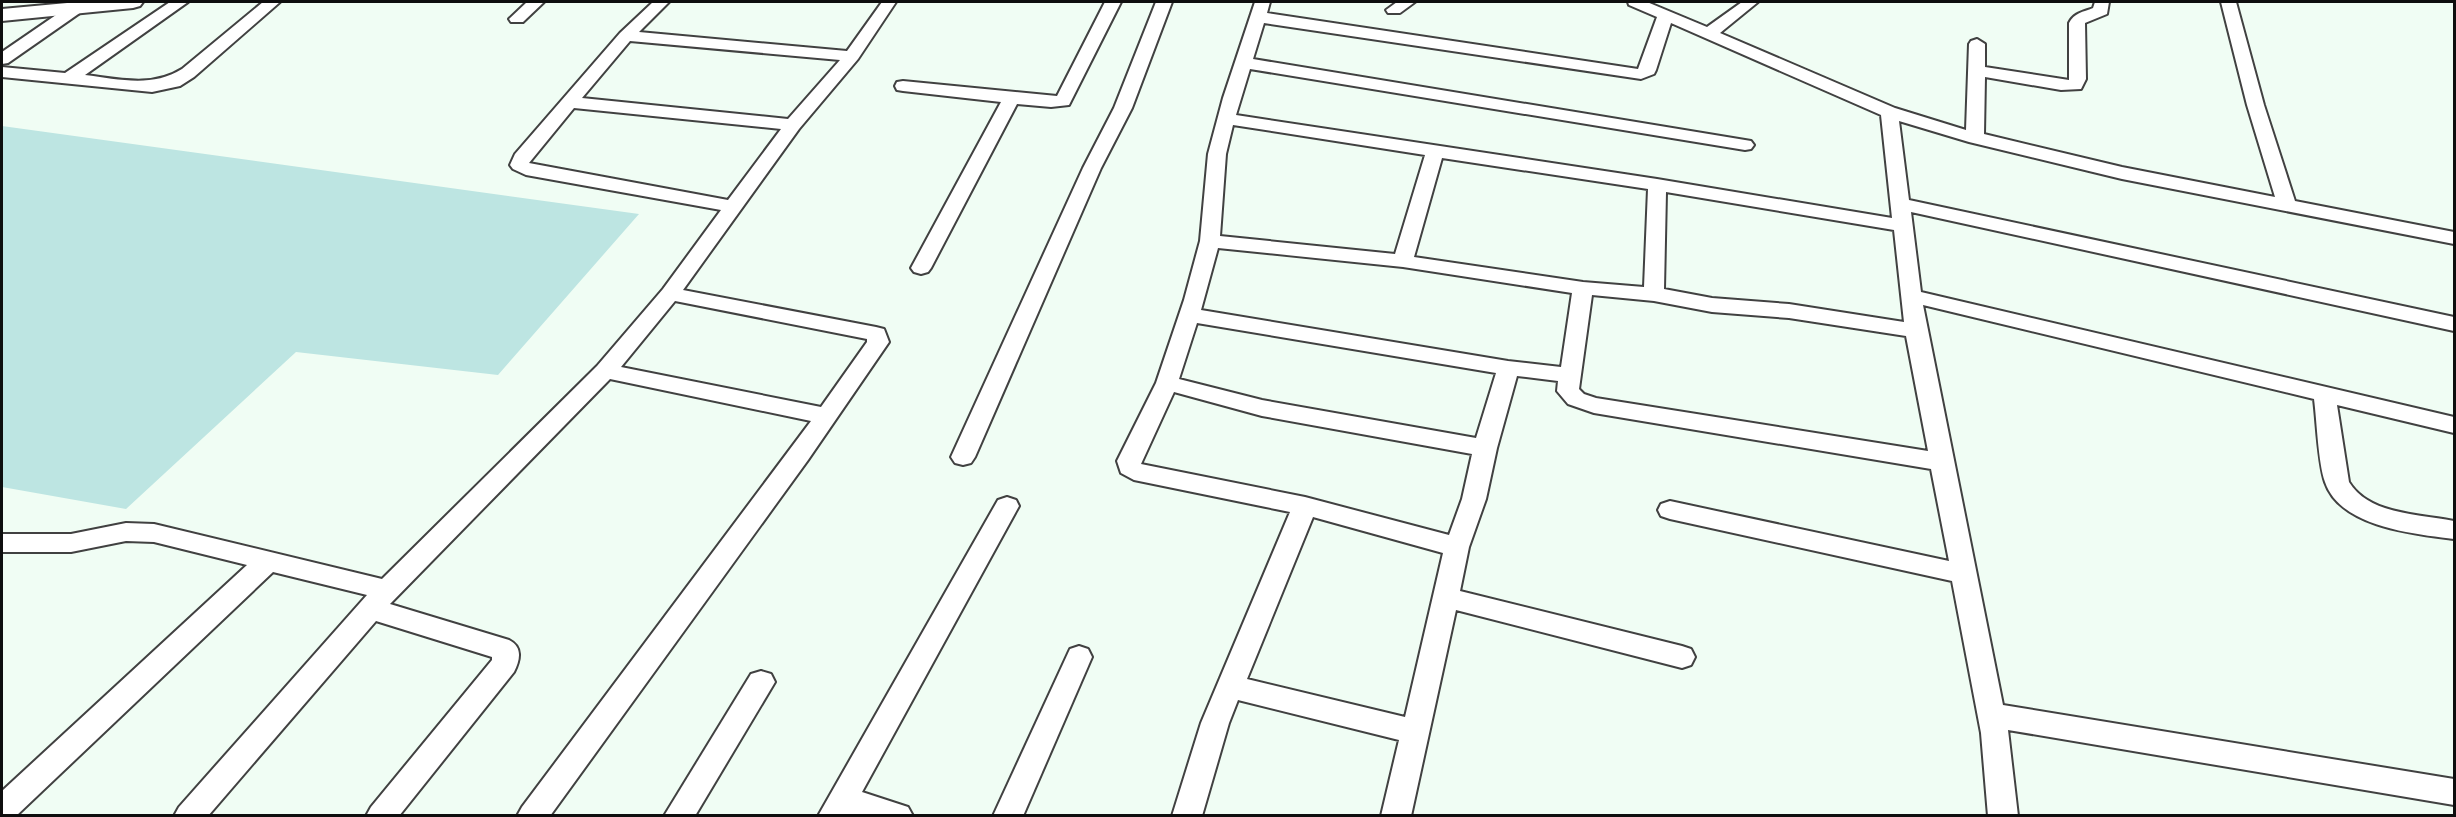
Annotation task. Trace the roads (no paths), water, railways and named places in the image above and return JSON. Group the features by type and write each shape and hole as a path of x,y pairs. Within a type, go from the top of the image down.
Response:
{"street":[{"path":"2,15 133,2"},
{"path":"68,79 180,2"},
{"path":"2,72 152,87 174,82 188,73 272,2"},
{"path":"517,19 536,2"},
{"path":"661,2 626,36 521,158 520,166 734,207"},
{"path":"189,816 379,600 605,370 670,294 793,125 852,56 889,2"},
{"path":"903,86 1051,102 1063,101 1113,2"},
{"path":"963,457 1092,168 1123,108 1164,2"},
{"path":"1709,34 1751,2"},
{"path":"1976,70 2061,85 2075,85 2078,80 2077,23 2079,19 2101,11 2102,2"},
{"path":"2229,2 2271,160 2288,207"},
{"path":"1643,3 1889,112 1975,138 2122,173 2454,238"},
{"path":"2,59 78,7"},
{"path":"1457,547 1305,506 1131,470 1129,461 1167,384 1210,241 1217,154 1261,9 1641,74 1648,70 1666,15"},
{"path":"626,36 852,56"},
{"path":"1975,138 1977,44"},
{"path":"1244,63 1745,145"},
{"path":"921,268 1012,97"},
{"path":"570,102 793,125"},
{"path":"1889,112 1916,331 1991,715 2003,816"},
{"path":"1227,119 1657,184 1902,215 2454,324"},
{"path":"1403,261 1435,150"},
{"path":"1654,294 1657,184"},
{"path":"1210,241 1403,261 1583,288 1654,294 1712,305 1789,311 1916,331"},
{"path":"1583,288 1568,391 1581,401 1942,462"},
{"path":"532,816 879,342 876,334 670,294"},
{"path":"1912,296 2454,425"},
{"path":"1188,315 1508,368 1569,375"},
{"path":"1396,816 1413,731 1457,547 1474,499 1485,448 1508,368"},
{"path":"605,370 827,416"},
{"path":"1167,384 1262,408 1485,448"},
{"path":"2324,393 2337,482 2344,495 2353,504 2376,513 2454,531"},
{"path":"898,816 837,808 1007,506"},
{"path":"1187,816 1215,723 1305,506"},
{"path":"1670,510 1964,574"},
{"path":"2,543 71,543 126,532 154,532 267,562 379,600 506,651 505,664 381,816"},
{"path":"2,810 267,562"},
{"path":"1445,597 1682,657"},
{"path":"1008,816 1079,657"},
{"path":"679,816 760,682"},
{"path":"1230,687 1413,731"},
{"path":"1991,715 2454,792"}]}
